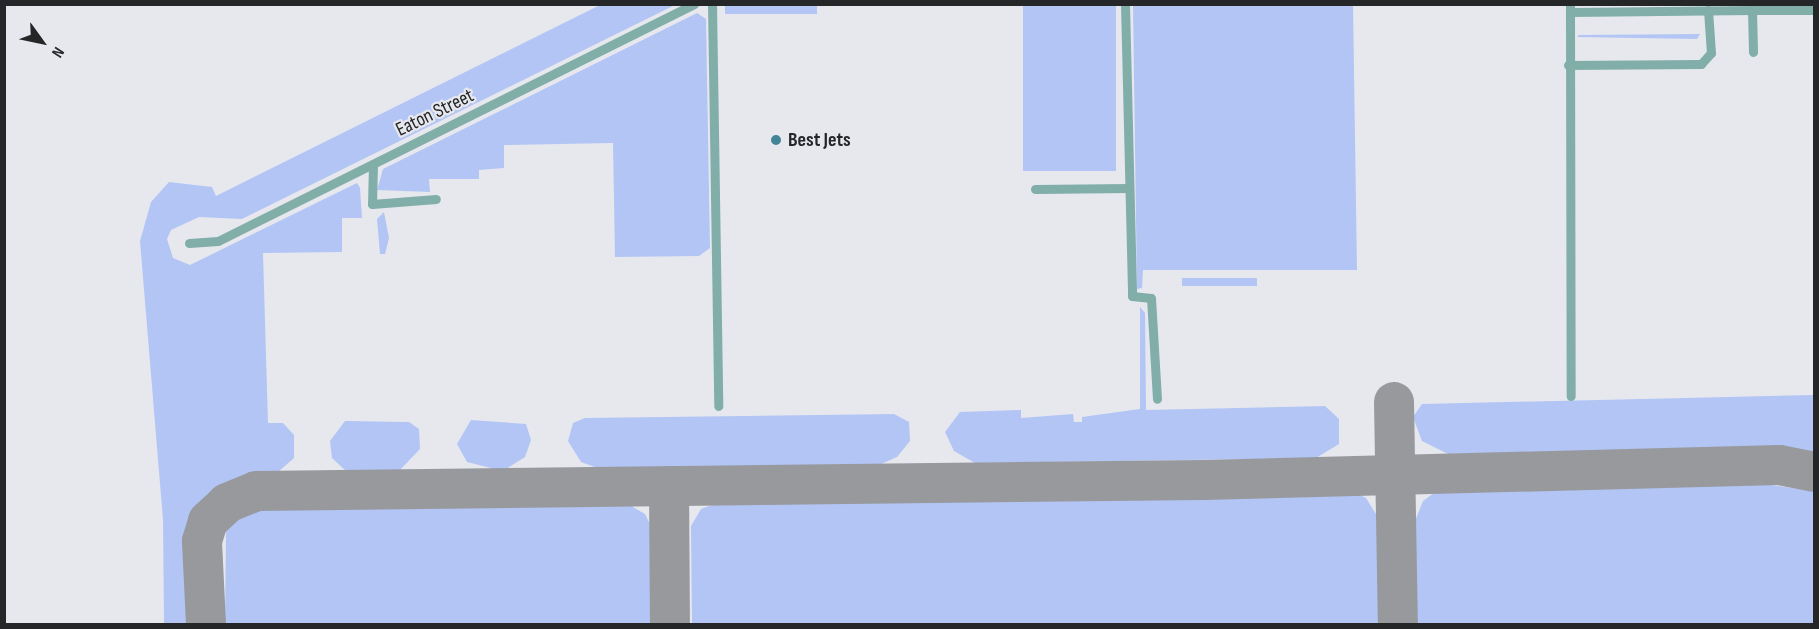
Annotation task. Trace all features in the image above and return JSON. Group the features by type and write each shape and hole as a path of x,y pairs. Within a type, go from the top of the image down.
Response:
{"lane":[{"name":"Eaton Street","path":"189,243 218,241 694,4"},
{"path":"712,4 718,406"},
{"path":"1125,4 1132,296 1151,298 1157,399"},
{"path":"1752,7 1753,52"},
{"path":"1571,396 1568,64 1570,8 1708,10 1752,7 1815,10"},
{"path":"1568,64 1701,63 1711,53 1708,10"},
{"path":"373,164 372,204 436,199"},
{"path":"1035,189 1129,188"}],"shaded area":[{"path":"600,5 675,5 242,219 199,217 171,230 167,239 173,258 190,265 357,183 360,188 362,218 342,218 342,252 263,253 268,423 283,423 294,435 294,458 278,472 222,485 199,507 190,535 190,624 164,624 163,520 140,241 151,202 169,182 212,187 216,196"},
{"path":"725,5 817,5 817,14 725,14"},
{"path":"1023,5 1116,5 1116,171 1023,171"},
{"path":"1133,5 1353,5 1357,270 1143,270 1142,288 1137,289"},
{"path":"697,13 706,19 710,248 699,256 615,257 613,143 504,145 504,168 479,170 479,179 429,179 430,192 377,190 383,169"},
{"path":"1700,34 1697,39 1577,37 1579,35"},
{"path":"384,212 389,238 385,254 380,254 377,219"},
{"path":"1182,278 1257,278 1257,286 1182,286"},
{"path":"1140,307 1145,313 1146,410 1325,406 1339,419 1339,444 1316,458 975,463 954,451 945,432 960,412 1021,410 1021,418 1073,414 1074,422 1082,422 1082,417 1140,409"},
{"path":"1814,395 1814,454 1782,449 1448,454 1422,441 1413,417 1422,404"},
{"path":"894,414 909,422 910,441 897,457 881,464 600,469 581,462 568,441 573,423 585,418"},
{"path":"471,420 526,424 531,440 525,457 503,471 467,462 457,444"},
{"path":"345,421 409,422 419,429 420,449 397,473 346,471 332,458 330,441"},
{"path":"1757,483 1814,491 1814,624 1417,624 1415,521 1423,501 1438,490"},
{"path":"1350,490 1366,498 1379,519 1381,624 692,624 691,526 701,509 717,503"},
{"path":"626,503 645,514 654,532 656,624 225,624 226,532 237,515 255,509"}],"taxiway":[{"path":"1394,402 1398,624"},
{"path":"206,624 202,541 208,521 227,503 256,491 1203,480 1779,465 1814,472"},
{"path":"669,486 670,624"}],"place":[{"name":"Best Jets","path":"776,140"}]}
